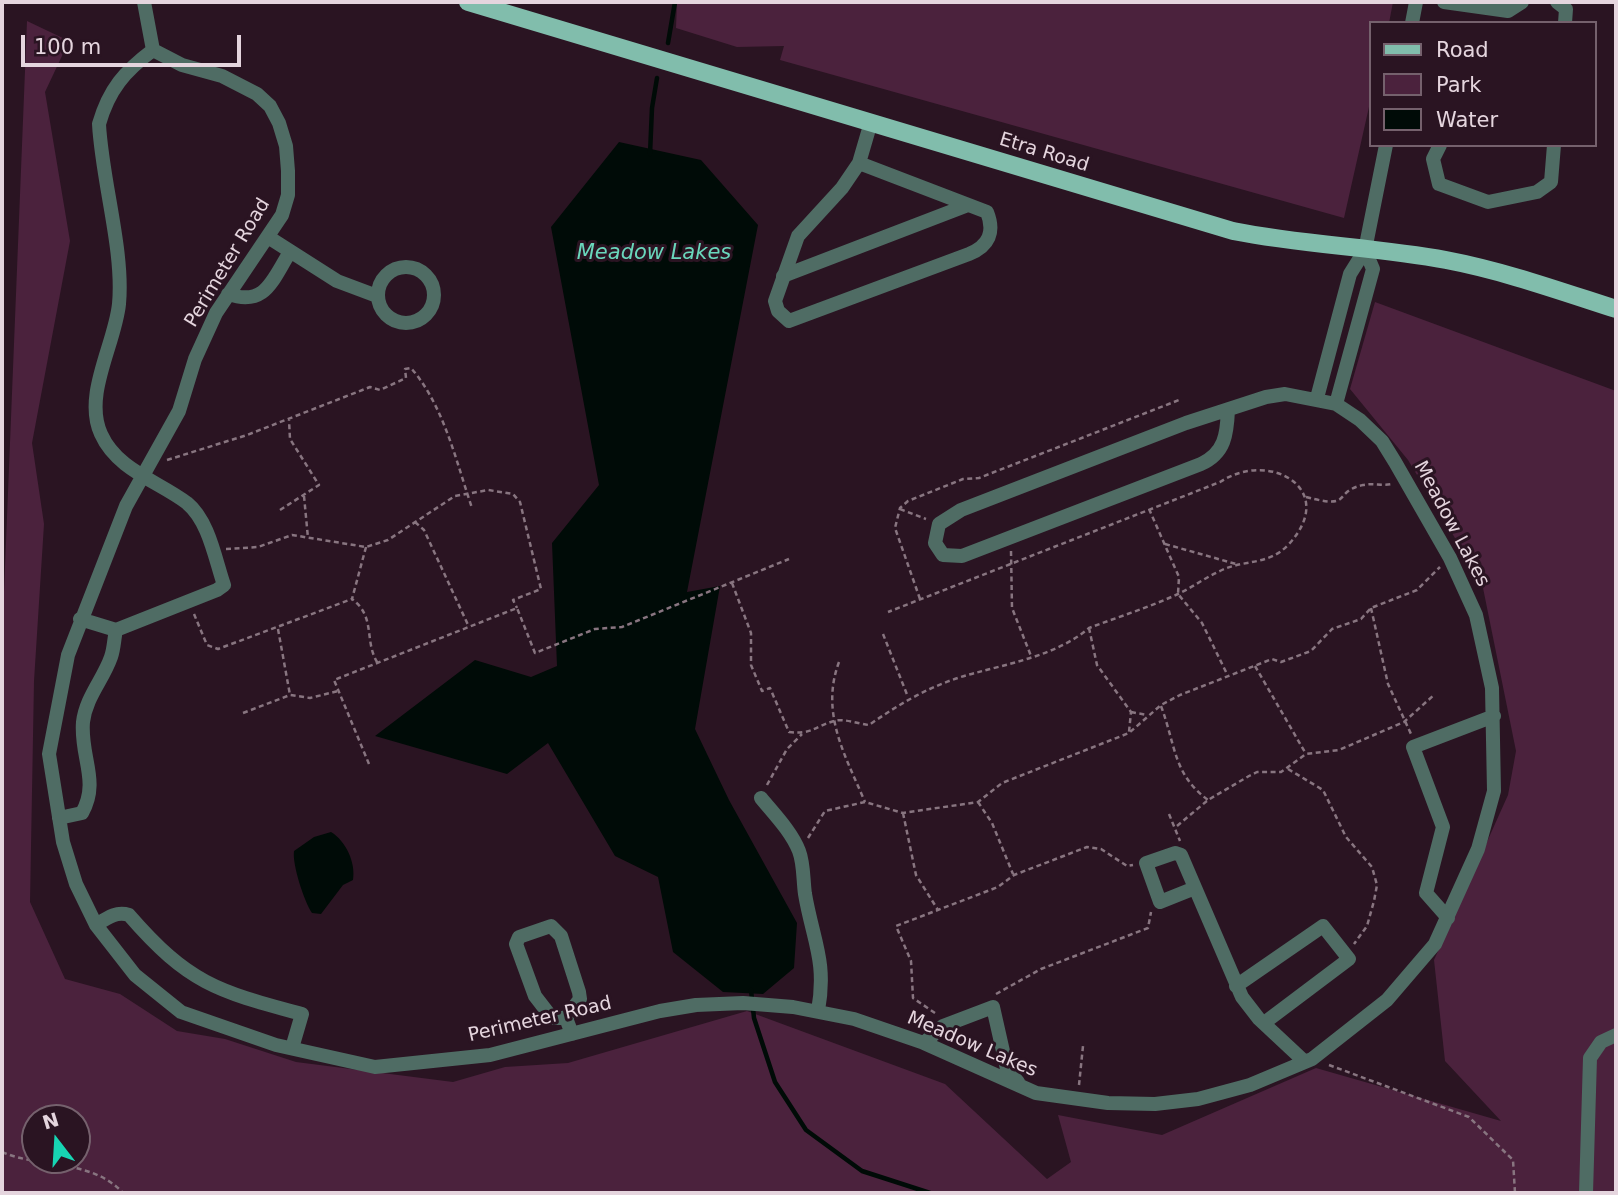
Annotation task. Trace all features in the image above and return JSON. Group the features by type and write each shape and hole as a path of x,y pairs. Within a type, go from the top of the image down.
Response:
{"main road":[{"name":"Etra Road","path":"468,2 1233,230 1287,242 1365,250 1479,267 1616,309"}],"street":[{"path":"80,619 116,630 224,585 199,519 188,504 124,464 105,442 96,417 101,379 113,338 119,303 99,124 104,106 119,79 153,50 144,2"},
{"path":"1412,21 1416,2"},
{"path":"1444,2 1507,17 1522,2"},
{"path":"1557,2 1566,9 1565,21"},
{"name":"Perimeter Road","path":"153,50 183,65 242,84 270,106 286,146 288,195 282,215 216,313 195,359 179,411 126,506 68,655 50,754 59,818 76,884 96,925 135,975 181,1012 292,1048 375,1067 490,1055 660,1010 725,1003"},
{"path":"859,163 987,212 992,225 981,249 789,321 778,311 775,302 798,236 842,188 859,163 871,122"},
{"path":"1317,398 1350,274 1365,250 1386,147"},
{"path":"1439,147 1433,159 1439,184 1488,202 1536,192 1551,182 1554,147"},
{"path":"783,276 968,205"},
{"path":"268,237 355,290 377,296"},
{"path":"1336,404 1373,269 1365,250"},
{"path":"228,294 245,300 258,296 290,252"},
{"path":"399,267 410,267 427,276 434,294 433,303 423,317 407,324 398,323 383,313 377,296 383,278 399,267"},
{"name":"Meadow Lakes","path":"725,1003 763,1004 854,1019 925,1043 1036,1093 1077,1100 1155,1104 1198,1098 1250,1085 1309,1061 1387,1000 1417,968 1448,918 1478,849 1494,791 1494,716 1490,676 1476,615 1450,558 1381,441 1360,420 1336,404 1317,398 1286,394 1266,397 961,510 939,524"},
{"path":"939,524 935,543 943,555 962,556 1216,457 1227,432 1228,410"},
{"path":"59,818 82,813 92,796 83,744 83,720 90,695 112,656 116,630"},
{"path":"1448,918 1426,893 1443,827 1413,747 1494,716"},
{"path":"761,798 800,852 805,895 821,961 823,982 818,1011"},
{"path":"1195,888 1160,902 1146,863 1175,853 1181,855 1195,888 1236,986 1264,1023 1309,1061"},
{"path":"96,925 111,915 129,915 165,955 189,973 238,997 302,1014 292,1048"},
{"path":"551,926 561,936 580,999 566,1018 552,1018 540,1004 516,944 519,937 551,926"},
{"path":"1236,986 1323,926 1349,959 1264,1023"},
{"path":"925,1043 943,1026 993,1007 1007,1069 1021,1086"},
{"path":"566,1018 572,1034"},
{"path":"1586,1193 1590,1058 1601,1042 1616,1035"}],"path":[{"path":"155,455 173,460 370,387 380,390 406,379 405,369 411,368 426,385 434,402 472,508"},
{"path":"281,510 319,485 290,439 289,419"},
{"path":"732,583 751,632 751,666 762,691 770,688 789,732 802,734 821,729 835,720 869,725 908,697 1078,638 1089,628 1178,594 1222,570 1265,562 1290,544 1305,522 1306,497 1300,484 1276,471 1252,469 1233,473 1220,482 888,612"},
{"path":"1306,497 1332,504 1340,502 1353,489 1394,483 1404,477"},
{"path":"212,551 258,547 292,535 366,547 388,540 467,492 513,494 520,502 541,589 513,600 534,653 595,629 622,627 789,559"},
{"path":"304,496 308,538"},
{"path":"900,509 939,524"},
{"path":"1149,509 1179,577 1178,594 1202,623 1228,676"},
{"path":"415,522 424,530 469,627"},
{"path":"1010,537 1013,563 1012,607 1031,656"},
{"path":"1166,544 1238,565"},
{"path":"352,599 366,547"},
{"path":"800,852 825,811 865,802 903,813 978,802 1002,783 1129,733 1161,705 1272,659 1281,662 1311,651 1332,629 1361,619 1371,608 1417,590 1450,558"},
{"path":"189,601 207,645 218,649 278,629 352,599"},
{"path":"352,599 364,608 370,622 372,653 377,663"},
{"path":"369,764 334,680 517,608"},
{"path":"1371,608 1388,684 1417,746"},
{"path":"1089,628 1097,665 1131,712 1129,733"},
{"path":"278,629 290,695"},
{"path":"883,634 908,697"},
{"path":"839,662 830,691 838,739 865,802"},
{"path":"1255,666 1306,754"},
{"path":"243,713 290,695 310,698 338,691"},
{"path":"1177,826 1208,800 1257,772 1288,769 1306,754 1339,750 1404,722 1435,694"},
{"path":"1161,705 1176,746 1178,767 1193,788 1208,800"},
{"path":"1131,712 1147,715"},
{"path":"761,798 787,749 802,734"},
{"path":"1288,769 1323,790 1346,837 1372,867 1377,884 1367,926 1345,954"},
{"path":"978,802 992,823 1013,876"},
{"path":"903,813 916,875 938,910"},
{"path":"1170,814 1177,826 1181,855"},
{"path":"940,1016 913,998 911,961 896,926 998,887 1013,876 1087,847 1101,849 1127,866 1146,863"},
{"path":"992,996 1041,969 1148,928 1150,913 1160,902"},
{"path":"1077,1100 1083,1046"},
{"path":"1309,1061 1469,1118 1513,1160 1517,1190 1515,1193"},
{"path":"2,1152 20,1160 79,1168 110,1179 122,1193"}],"green space":[{"path":"677,2 1393,2 1389,21 1370,21 1370,102 1344,218 780,60 784,46 737,47 676,28"},
{"path":"27,21 69,41 45,92 70,241 32,443 44,524 34,681 30,902 65,979 120,994 177,1031 225,1039 296,1062 453,1082 505,1067 568,1063 747,1011 945,1084 1047,1179 1071,1162 1058,1115 1162,1135 1316,1068 1501,1121 1445,1061 1434,960 1508,795 1516,751 1482,583 1408,460 1350,389 1375,302 1616,391 1616,1193 2,1193 2,641"}],"water":[{"name":"Meadow Lakes","path":"619,142 701,160 758,225 687,592 720,586 695,729 729,800 797,923 794,968 763,994 723,992 673,952 658,877 615,856 548,743 507,774 375,736 475,660 531,677 557,666 552,543 599,485 551,227"},
{"path":"331,832 349,853 353,880 343,885 321,914 312,913 299,882 294,851 314,837"}],"waterway":[{"path":"668,43 675,2"},
{"path":"650,154 652,108 657,78"},
{"path":"751,990 754,1018 775,1082 806,1130 862,1171 930,1193"}]}
